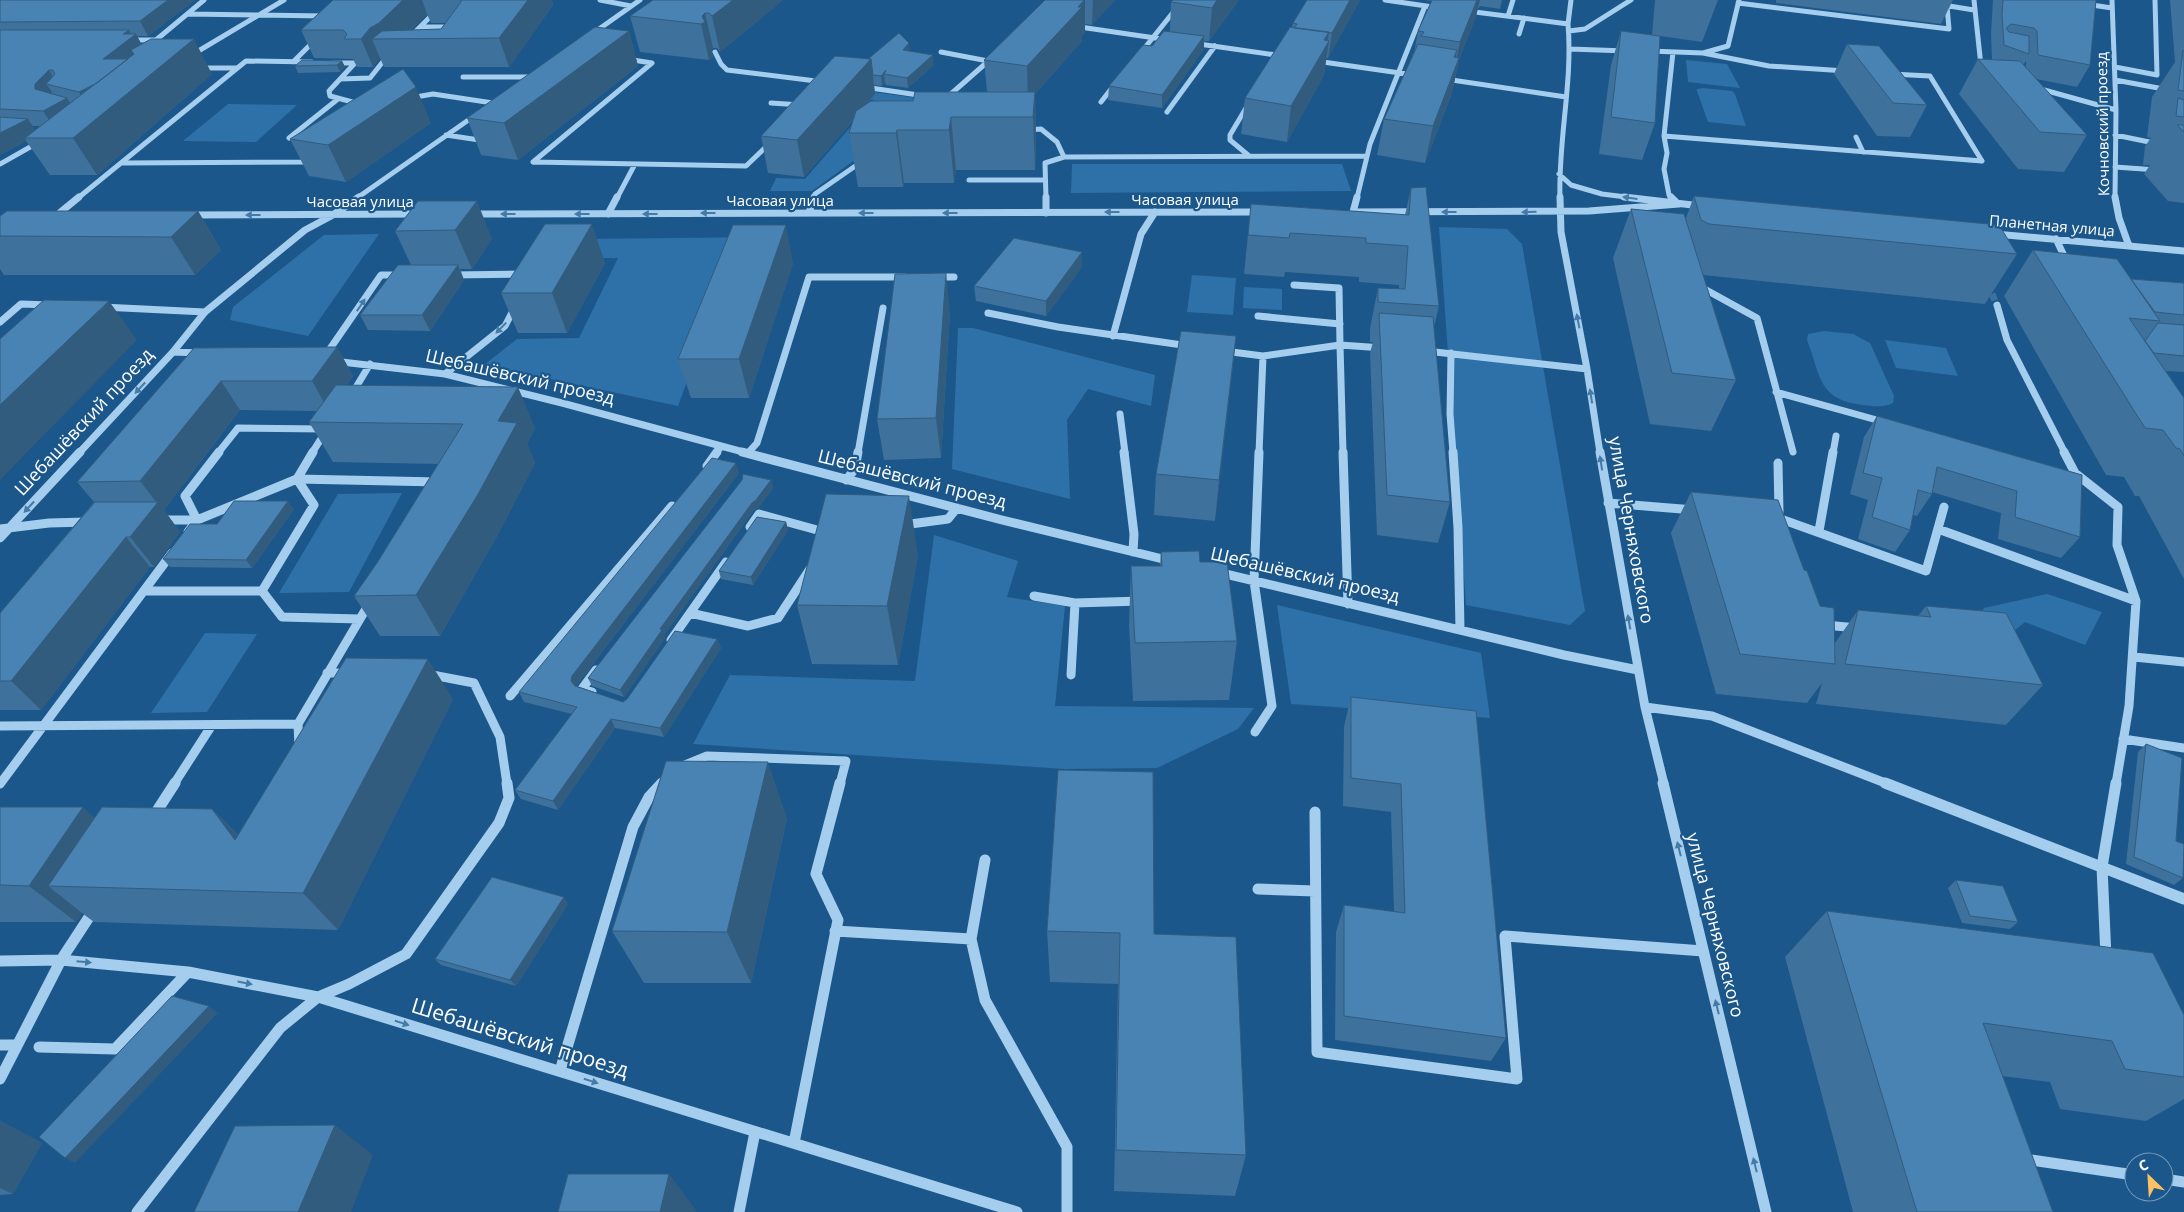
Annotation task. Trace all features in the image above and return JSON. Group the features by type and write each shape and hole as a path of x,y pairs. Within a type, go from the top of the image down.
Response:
{"street":[{"path":"127,40 156,40 204,0"},
{"path":"187,58 284,0"},
{"path":"406,41 437,10 454,0"},
{"path":"600,0 632,6"},
{"path":"586,38 640,0"},
{"path":"1132,63 1184,0"},
{"path":"1385,0 1444,8"},
{"path":"1508,16 1513,0"},
{"name":"улица Черняховского","path":"1571,0 1568,24 1570,49 1559,174 1561,232 1587,369 1608,503 1645,707 1766,1212"},
{"path":"1569,31 1585,29 1631,0"},
{"path":"1974,0 1981,66 1989,70"},
{"name":"Кочновский проезд","path":"2112,0 2116,80 2114,191 2119,218 2128,246"},
{"path":"2115,67 2157,75 2154,0"},
{"path":"1703,53 1728,46 1738,1 1949,29 1947,6"},
{"path":"2080,3 2112,8"},
{"path":"1938,4 1974,10"},
{"path":"1353,212 1370,144 1425,6"},
{"path":"1463,10 1568,24"},
{"path":"188,14 330,16"},
{"path":"1520,34 1524,18"},
{"path":"1068,25 1179,41"},
{"path":"420,27 458,27"},
{"path":"293,62 320,36"},
{"path":"1188,42 1288,57"},
{"path":"1167,112 1215,46"},
{"path":"940,103 1001,49"},
{"path":"1274,63 1283,49"},
{"path":"1570,49 1636,51"},
{"path":"1645,51 1703,53 1769,66 1850,71"},
{"path":"715,52 721,64 727,70 835,83"},
{"path":"940,52 988,61"},
{"path":"1673,52 1664,136 1667,153 1664,169 1669,195 1678,204"},
{"path":"340,79 370,78 385,59 393,55"},
{"path":"617,58 652,63 534,162 746,166 777,137"},
{"path":"1307,59 1418,75"},
{"path":"57,215 246,61 318,62"},
{"path":"326,62 355,63 329,91 330,96 354,104 363,104"},
{"path":"190,68 236,68"},
{"path":"517,86 536,73"},
{"path":"1664,136 1982,161 1930,76 1885,73"},
{"path":"463,78 529,77"},
{"path":"1101,102 1120,78"},
{"path":"1438,78 1566,96"},
{"path":"2116,80 2178,92"},
{"path":"853,86 945,99"},
{"path":"2031,86 2116,110"},
{"path":"400,101 433,94 493,103"},
{"path":"333,215 499,98"},
{"path":"289,138 338,99"},
{"path":"1248,155 1230,140 1230,135 1251,101"},
{"path":"771,103 811,106"},
{"path":"1022,130 1041,130 1057,142 1064,157"},
{"path":"446,135 487,142"},
{"path":"2115,135 2166,146"},
{"path":"1856,137 1863,152"},
{"path":"0,164 42,140"},
{"path":"1046,212 1045,163 1064,157 1367,156"},
{"path":"121,163 308,162 316,157"},
{"path":"809,213 815,194 868,157"},
{"path":"608,214 634,164"},
{"path":"2115,167 2163,171"},
{"path":"1559,174 1571,185 1602,194 1708,207"},
{"path":"969,180 1045,180"},
{"path":"1344,212 1589,211 1678,204"},
{"path":"1113,336 1141,234 1155,212"},
{"name":"Часовая улица","path":"458,214 1274,212"},
{"name":"Часовая улица","path":"182,215 429,214"},
{"path":"48,216 67,215"},
{"name":"Шебашёвский проезд","path":"0,538 173,352 204,312 305,230 333,215"},
{"name":"Планетная улица","path":"1990,233 2184,252"},
{"path":"2056,239 2072,273"},
{"path":"441,275 532,274 528,282"},
{"name":"Шебашёвский проезд","path":"411,275 381,275 322,360 445,374 846,480 1180,564"},
{"path":"748,453 757,443 809,277 917,277"},
{"path":"926,277 954,277"},
{"path":"1691,281 1757,318 1793,452"},
{"path":"1294,285 1339,288 1348,604"},
{"path":"445,374 505,326 519,298"},
{"path":"0,322 20,304 58,306"},
{"path":"1997,305 2007,340 2075,473 2118,507 2117,545 2136,601 2134,657 2129,706 2102,867 2106,972"},
{"path":"95,307 204,312"},
{"path":"846,480 855,469 883,308"},
{"path":"988,313 1113,336 1199,348"},
{"path":"1258,316 1340,324"},
{"path":"1218,350 1263,356 1340,344 1395,349"},
{"path":"1414,350 1587,369"},
{"name":"Шебашёвский проезд","path":"173,352 209,354"},
{"path":"1451,353 1450,414 1458,528 1460,630"},
{"path":"1255,732 1272,706 1254,581 1263,356"},
{"path":"349,398 370,364"},
{"path":"1776,392 1894,425"},
{"path":"1120,414 1134,534 1133,552"},
{"path":"297,479 333,421"},
{"path":"197,520 185,496 238,428 328,429"},
{"path":"1819,531 1836,436"},
{"path":"699,476 721,446"},
{"path":"1778,463 1774,517 1781,529"},
{"path":"2066,471 2075,473"},
{"path":"262,591 314,505 297,479"},
{"path":"149,520 197,520 297,479 444,482 439,490"},
{"path":"510,696 680,497"},
{"path":"1608,503 1705,511"},
{"path":"1774,517 1819,531 1926,571 1944,507"},
{"path":"890,526 948,519 957,508"},
{"path":"743,537 759,514 830,538 842,533"},
{"path":"0,784 197,520"},
{"path":"0,529 49,523 100,521"},
{"path":"1938,529 2136,601"},
{"path":"666,647 732,552"},
{"path":"690,613 748,626 778,618 812,564"},
{"name":"Шебашёвский проезд","path":"1208,570 1638,670"},
{"path":"144,591 262,591"},
{"path":"262,591 282,617 360,618"},
{"path":"300,758 298,724 375,594"},
{"path":"1034,596 1076,603 1149,601"},
{"path":"1071,675 1076,603"},
{"path":"1812,624 1870,629"},
{"path":"2134,657 2184,662"},
{"path":"600,665 582,689 600,695"},
{"path":"327,673 356,673"},
{"path":"137,1212 280,1028 318,997 349,984 406,954 499,823 508,798 500,737 474,683 437,675 413,674"},
{"path":"1645,707 1712,716 2184,899"},
{"path":"148,824 212,724"},
{"path":"0,726 298,724"},
{"path":"2123,739 2184,748"},
{"path":"560,1071 633,827 649,797 675,770 707,756 846,760 816,874 838,920 794,1143"},
{"path":"1315,812 1317,1052 1518,1079 1505,936 1703,951"},
{"path":"985,860 971,939 985,1000 1067,1147 1066,1212"},
{"path":"1258,889 1315,891"},
{"path":"0,1079 61,960 101,898"},
{"path":"836,931 971,939"},
{"name":"Шебашёвский проезд","path":"0,961 61,960 188,972 318,997 1017,1212"},
{"path":"39,1047 115,1049 188,972"},
{"path":"0,1045 18,1045"},
{"path":"739,1212 755,1132"},
{"path":"2010,1158 2124,1174"}],"shaded area":[{"path":"1686,60 1727,64 1740,88 1688,82"},
{"path":"842,88 933,100 921,112 812,191 770,191 776,178 805,179 874,100 834,94"},
{"path":"1697,89 1732,91 1735,94 1746,126 1708,122 1697,91"},
{"path":"228,104 297,105 256,142 183,141"},
{"path":"1072,164 1342,164 1351,191 1071,193"},
{"path":"1439,227 1507,229 1522,244 1585,611 1570,625 1466,605"},
{"path":"379,234 308,336 230,320 233,307 324,235"},
{"path":"773,237 731,261 678,406 484,365 517,339 579,338 618,258 570,258 580,239"},
{"path":"1192,275 1236,278 1233,315 1187,312"},
{"path":"1244,287 1282,289 1282,310 1243,308"},
{"path":"958,328 973,328 1155,375 1151,406 1088,389 1067,420 1070,499 952,469"},
{"path":"1824,331 1853,334 1870,343 1894,396 1893,403 1882,406 1863,405 1837,398 1829,392 1819,375 1807,340 1808,334"},
{"path":"1885,340 1946,348 1958,376 1896,368"},
{"path":"402,493 349,592 279,593 338,494"},
{"path":"934,535 1018,561 1007,597 1065,606 1055,706 1254,708 1238,729 1157,768 1065,769 693,744 730,675 915,681"},
{"path":"2047,594 2102,612 2085,645 2025,622 1995,646 1968,635 1984,608"},
{"path":"1277,605 1481,653 1490,718 1291,704"},
{"path":"205,633 257,634 207,712 151,713"}],"building":[{"path":"0,0 168,0 140,21 0,22"},
{"path":"333,0 403,0 379,23 370,28 361,39 344,39 347,34 343,30 301,30"},
{"path":"461,0 528,0 499,38 372,39 382,31 441,29"},
{"path":"653,0 733,0 712,16 709,13 705,13 702,16 705,22 701,24 630,16"},
{"path":"1045,0 1084,0 1078,7 1082,7 1027,66 984,60"},
{"path":"1173,0 1217,0 1212,8 1171,2"},
{"path":"1307,0 1350,0 1332,33 1294,28 1297,24 1293,23"},
{"path":"1432,0 1477,0 1460,42 1421,36 1424,32 1418,31"},
{"path":"2003,0 2096,0 2090,65 2038,55 2037,31 2034,28 2011,24 2006,28 2009,32 2029,36 2029,54 2004,45"},
{"path":"595,27 629,31 504,123 467,118"},
{"path":"1290,27 1329,32 1324,40 1329,41 1291,106 1245,98"},
{"path":"0,30 129,30 123,34 136,34 103,59 128,59 97,83 79,92 46,84 55,74 53,70 49,70 35,84 35,89 67,98 43,111 0,109"},
{"path":"1164,31 1204,36 1162,95 1109,86 1143,45 1152,46"},
{"path":"1621,31 1660,36 1655,123 1611,117"},
{"path":"899,33 909,43 903,50 933,55 907,78 884,74 886,70 881,76 873,75 871,59 868,59"},
{"path":"151,39 194,39 73,138 25,138 134,54 131,50"},
{"path":"1418,44 1457,50 1454,57 1459,58 1433,126 1384,119"},
{"path":"1847,44 1879,46 1927,105 1893,103"},
{"path":"2184,51 2184,91 2178,90"},
{"path":"835,56 871,59 797,140 761,136"},
{"path":"1978,59 2020,61 2087,135 2040,132"},
{"path":"302,60 342,61 337,65 295,66"},
{"path":"403,69 416,87 328,145 290,139"},
{"path":"915,92 1035,92 1033,117 951,117 949,130 897,130 896,133 849,133 856,111 871,101 913,101"},
{"path":"2178,98 2184,100 2184,117 2176,116"},
{"path":"0,117 28,119 0,133"},
{"path":"2177,125 2184,125 2184,132"},
{"path":"1426,187 1439,306 1378,302 1378,288 1405,289 1408,246 1366,243 1366,238 1290,233 1289,238 1248,235 1251,204 1409,215 1411,188"},
{"path":"1694,196 1999,225 2017,254 1709,224 1701,220"},
{"path":"418,201 477,201 455,230 395,231"},
{"path":"1631,209 1684,214 1736,380 1672,373"},
{"path":"7,211 198,211 171,237 0,236 0,216"},
{"path":"545,224 592,224 552,293 501,293"},
{"path":"733,225 786,225 739,359 678,359"},
{"path":"1014,238 1082,252 1046,301 974,286"},
{"path":"2033,250 2117,259 2160,321 2129,318 2184,398 2184,456 2163,430 2145,428"},
{"path":"398,265 458,265 422,315 360,315"},
{"path":"946,273 936,418 877,419 895,274"},
{"path":"2131,279 2184,283 2184,315 2155,312"},
{"path":"44,300 109,301 0,405 0,339"},
{"path":"1379,313 1433,317 1450,502 1387,495"},
{"path":"2158,323 2184,325 2184,356 2154,353 2145,341"},
{"path":"1181,331 1236,336 1219,480 1156,474"},
{"path":"337,347 312,381 221,381 140,481 77,482 194,348"},
{"path":"336,385 518,387 498,421 517,423 477,496 416,595 354,596 377,563 463,424 309,422"},
{"path":"1877,416 2082,475 2080,537 2015,517 2017,491 1937,467 1932,494 1918,490 1910,530 1872,517 1882,478 1863,473"},
{"path":"712,458 736,463 572,676 571,681 575,686 623,702 675,631 717,639 660,728 611,719 553,801 515,790 577,707 519,692"},
{"path":"743,474 771,480 660,629 662,630 620,690 588,678 742,480"},
{"path":"1691,492 1778,500 1804,570 1807,571 1820,606 1834,608 1835,664 1740,654"},
{"path":"826,494 909,496 887,606 797,605"},
{"path":"234,501 288,501 246,560 163,559 190,524 217,524"},
{"path":"95,502 158,502 130,537 126,537 11,681 0,681 0,613"},
{"path":"757,517 786,522 751,577 719,571"},
{"path":"1199,551 1200,562 1227,562 1237,641 1135,643 1131,566 1162,566 1161,552"},
{"path":"1926,606 2006,613 2043,685 1845,664 1858,610 1931,617"},
{"path":"346,658 428,659 303,893 48,886 102,807 212,809 235,840"},
{"path":"1351,697 1476,711 1506,1038 1344,1016 1344,905 1405,913 1401,784 1351,778"},
{"path":"2146,744 2182,758 2176,841 2184,844 2183,878 2134,857"},
{"path":"666,761 768,762 727,932 612,931"},
{"path":"1058,770 1153,772 1154,934 1236,937 1246,1155 1116,1150 1120,933 1047,931"},
{"path":"0,807 83,807 29,886 0,885"},
{"path":"492,877 564,897 510,980 435,959"},
{"path":"1956,880 2003,886 2018,922 1970,916"},
{"path":"1827,911 2153,953 2184,1015 2184,1077 2125,1069 2112,1041 1983,1023 2053,1212 1917,1212"},
{"path":"172,996 209,1006 65,1158 39,1137"},
{"path":"335,1125 298,1212 194,1212 235,1126"},
{"path":"568,1174 669,1174 660,1212 558,1212"}],"tunnel":[{"path":"1992,294 1997,305"}]}
